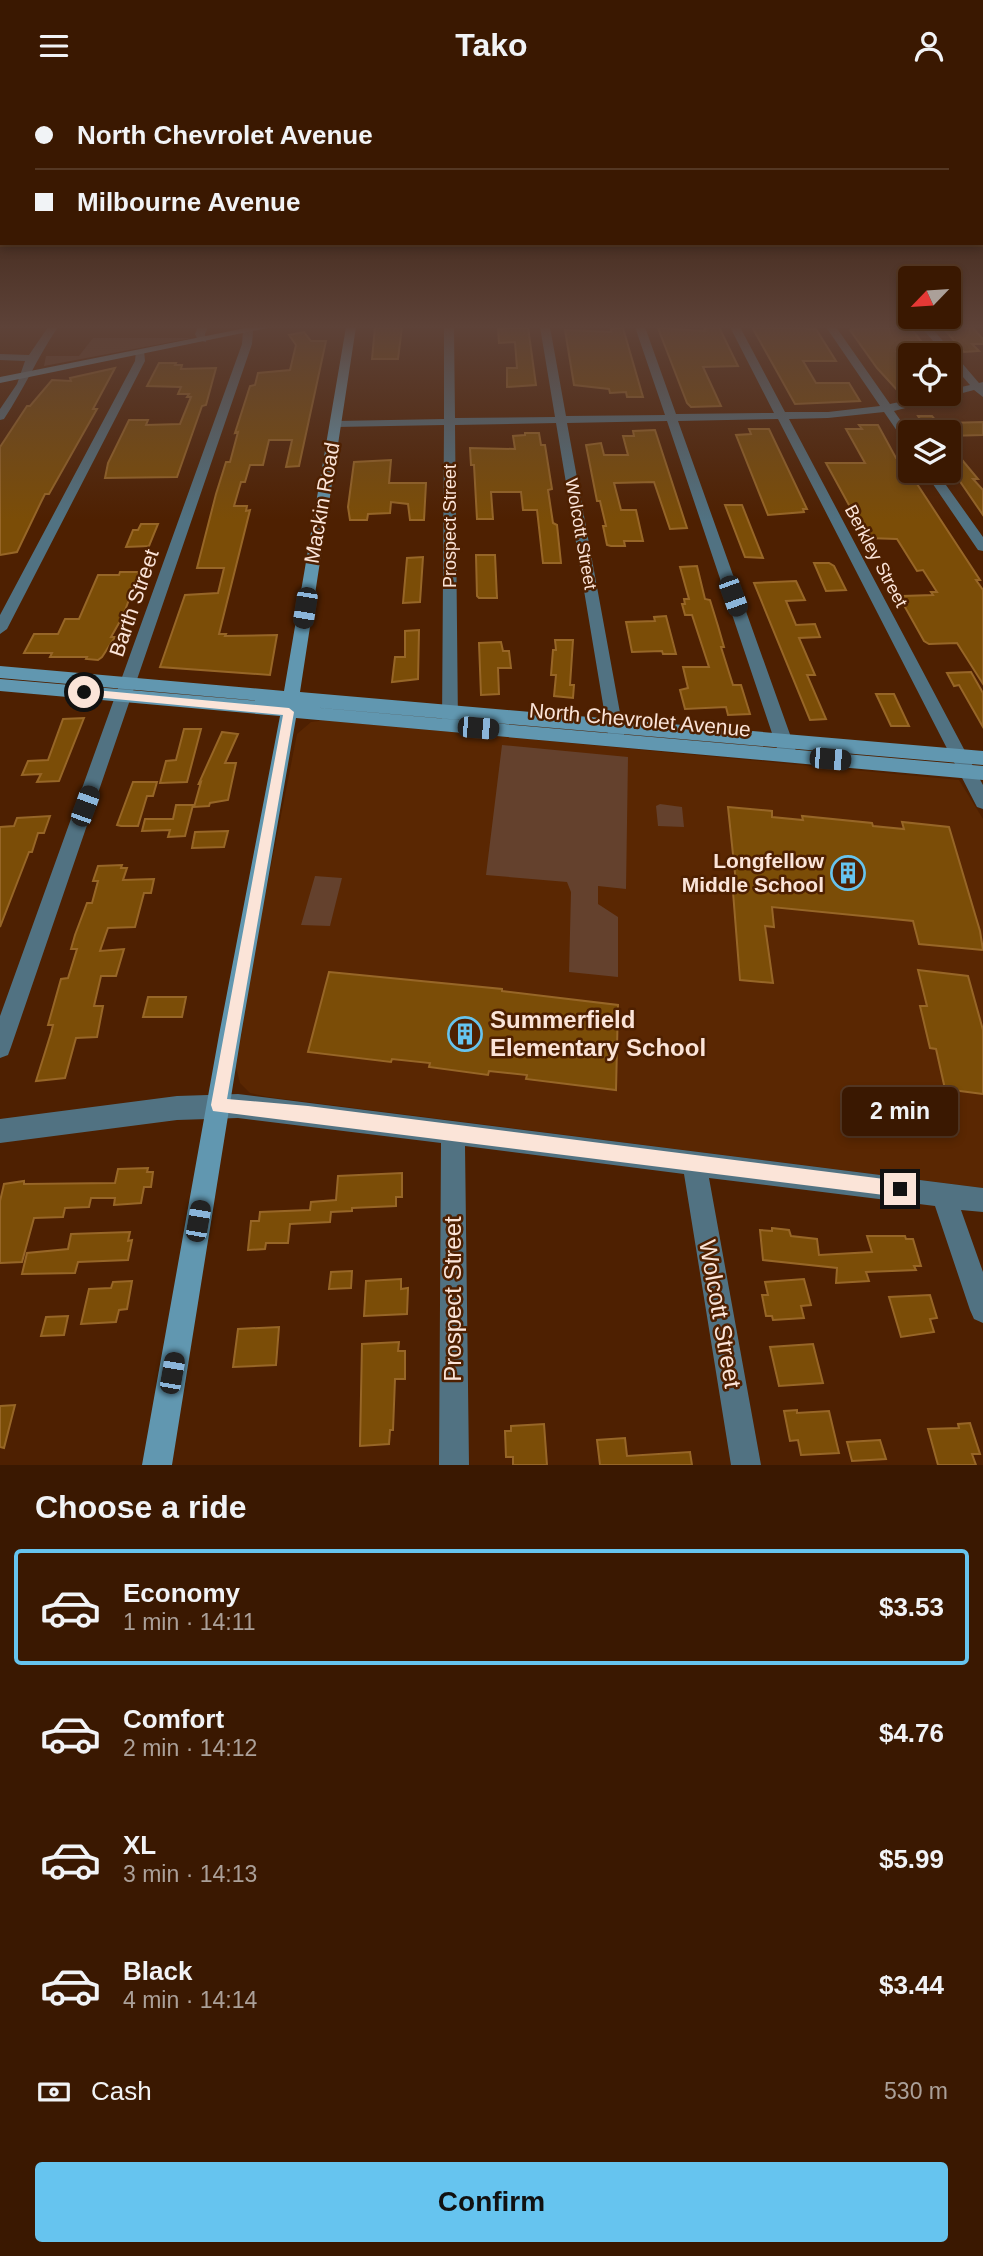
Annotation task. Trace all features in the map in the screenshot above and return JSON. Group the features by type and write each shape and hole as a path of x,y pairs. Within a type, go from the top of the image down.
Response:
{"street":[{"path":"0,417 18,391"},
{"path":"0,629 124,391"},
{"name":"Barth Street","path":"0,1047 231,391"},
{"name":"Mackin Road","path":"156,1465 290,704 341,391"},
{"name":"Prospect Street","path":"450,391 450,719"},
{"name":"Wolcott Street","path":"556,391 616,733"},
{"path":"662,391 786,748"},
{"name":"Berkley Street","path":"769,391 969,767 983,802"},
{"path":"875,391 898,425"},
{"path":"336,424 782,416 886,408 970,391"},
{"path":"938,483 983,547"},
{"name":"North Chevrolet Avenue","path":"0,672 126,690"},
{"name":"North Chevrolet Avenue","path":"0,685 126,690 786,748 969,767 983,758"},
{"path":"0,1131 218,1105 453,1132 983,1200"},
{"name":"Prospect Street","path":"453,1132 454,1465"},
{"name":"Wolcott Street","path":"694,1163 746,1465"},
{"path":"944,1195 983,1310"}],"shaded area":[{"path":"325,720 959,780 983,819 983,1188 250,1093 240,1083 236,1067 262,912 297,734 311,722"},
{"path":"502,745 628,757 626,889 598,886 598,904 618,917 618,977 569,972 571,892 567,882 486,875"},
{"path":"660,804 682,807 684,827 658,826 656,806"},
{"path":"315,876 342,878 330,926 301,925"}],"building":[{"path":"43,391 103,391 93,409 97,409 49,494 45,494 17,552 0,555 0,447 27,406"},
{"path":"179,391 210,391 177,477 105,478 108,463 129,420 148,420 146,425 180,424 191,397 187,397 189,394 178,394"},
{"path":"248,391 315,391 299,466 286,467 292,440 269,440 263,465 250,465 245,482 241,482 234,506 247,506 246,511 250,510 219,634 277,635 270,675 160,667 185,595 218,593 224,568 197,568 216,494 226,462 230,462 238,432 235,433"},
{"path":"610,391 641,391 643,397 627,397 626,392"},
{"path":"682,391 714,391 721,406 691,407"},
{"path":"788,391 854,391 860,401 795,404"},
{"path":"918,416 932,416 935,420 920,420"},
{"path":"983,422 983,435 961,436 961,423"},
{"path":"859,425 878,425 898,458 898,483 916,483 980,580 976,580 983,590 983,684 957,643 929,644 924,641 901,600 905,600 903,596 933,595 931,592 937,592 923,570 917,571 897,539 867,538 826,463 865,463 846,429 862,429"},
{"path":"749,429 769,429 807,509 803,509 804,512 768,515 736,435 751,434"},
{"path":"655,430 687,528 670,529 654,482 614,483 621,510 636,510 643,541 624,541 625,546 607,545 603,526 606,526 600,501 597,501 586,445 601,443 604,455 628,455 623,436 634,436 633,431"},
{"path":"539,433 541,445 545,445 552,489 548,490 553,523 557,525 561,563 543,563 537,510 523,510 521,492 491,492 493,519 477,519 474,465 471,465 470,448 515,449 513,436"},
{"path":"961,459 978,479 973,479 983,490 983,515 961,483"},
{"path":"391,460 389,483 426,483 424,520 410,520 408,504 391,502 390,513 368,514 367,520 350,520 348,507 354,462"},
{"path":"725,505 742,505 763,558 745,557"},
{"path":"141,524 158,524 149,546 126,547 133,530 138,530"},
{"path":"476,555 495,555 497,598 477,596"},
{"path":"423,557 420,602 403,603 407,558"},
{"path":"814,563 829,563 834,566 846,590 826,591"},
{"path":"697,566 705,599 710,600 718,626 724,647 721,647 733,685 741,685 750,714 728,715 726,707 685,709 680,690 688,688 683,667 709,667 692,615 685,615 682,604 685,604 684,599 689,599 680,567"},
{"path":"120,572 139,572 123,616 111,637 115,637 102,657 98,660 86,659 87,657 50,657 52,653 24,653 34,634 58,634 65,619 79,619 98,575 119,575"},
{"path":"796,581 805,600 786,601 796,625 815,624 820,637 799,638 815,675 807,675 826,719 810,720 754,583"},
{"path":"666,616 676,654 663,654 662,651 632,652 626,622 655,621 654,617"},
{"path":"419,630 418,679 392,682 395,657 405,657 405,631"},
{"path":"555,640 573,640 570,685 574,685 573,698 554,696 556,675 551,675 553,650 556,650"},
{"path":"501,642 503,651 509,651 511,668 498,668 499,694 481,695 479,643"},
{"path":"971,672 983,693 983,727 959,685 954,686 947,673"},
{"path":"876,694 894,694 909,726 891,726"},
{"path":"84,718 59,781 37,782 41,774 22,775 28,761 48,760 63,719"},
{"path":"184,729 201,729 187,782 160,783 166,761 176,760"},
{"path":"222,732 238,734 225,763 236,763 228,800 194,807 201,782 199,783"},
{"path":"133,782 157,782 153,796 147,796 138,826 117,825"},
{"path":"176,805 193,805 185,836 168,837 170,830 142,831 145,819 173,819"},
{"name":"Longfellow Middle School","path":"728,807 772,811 772,817 803,820 802,816 904,829 902,822 949,827 980,931 983,950 919,944 913,921 772,907 774,927 765,926 773,983 740,980 733,892 737,892"},
{"path":"50,816 44,833 38,833 32,852 29,852 0,927 0,827 14,826 17,818"},
{"path":"228,831 224,847 192,848 195,832"},
{"path":"122,865 121,868 127,868 123,880 154,879 151,893 144,893 135,927 108,928 100,951 124,949 116,976 101,976 94,1006 103,1006 97,1037 76,1038 65,1078 36,1081 53,1025 48,1025 61,979 68,978 77,949 71,949 75,935 87,903 92,903 98,881 93,881 98,866"},
{"path":"918,970 968,976 983,1030 983,1094 945,1089 936,1049 930,1048 920,1006 927,1006"},
{"name":"Summerfield Elementary School","path":"329,972 502,989 618,1005 616,1090 526,1079 527,1075 489,1071 488,1075 429,1067 430,1063 392,1059 391,1062 308,1052"},
{"path":"148,997 186,997 182,1017 143,1017"},
{"path":"148,1168 147,1172 153,1172 151,1187 144,1187 141,1203 114,1205 115,1198 91,1198 89,1207 65,1208 63,1217 34,1218 22,1262 0,1263 0,1201 4,1184 24,1181 24,1184 115,1183 118,1169"},
{"path":"402,1173 402,1197 396,1197 396,1206 352,1208 352,1211 331,1212 330,1222 290,1224 288,1243 266,1243 265,1249 248,1250 251,1221 259,1221 260,1212 310,1210 311,1202 336,1200 338,1176"},
{"path":"772,1228 789,1230 791,1236 817,1239 819,1255 872,1252 867,1236 905,1236 906,1239 913,1239 921,1266 914,1266 916,1270 866,1272 869,1281 836,1283 837,1268 763,1260 760,1230 772,1231"},
{"path":"130,1232 128,1241 132,1240 128,1260 78,1262 75,1273 22,1274 27,1253 68,1249 71,1234"},
{"path":"352,1271 351,1288 329,1289 331,1272"},
{"path":"401,1279 401,1289 408,1288 407,1314 364,1316 366,1281"},
{"path":"804,1279 811,1305 801,1306 804,1318 773,1320 772,1316 766,1316 762,1295 768,1295 765,1282"},
{"path":"132,1281 127,1309 119,1310 116,1322 81,1324 89,1289 111,1288 113,1282"},
{"path":"930,1295 937,1318 930,1319 934,1332 901,1337 889,1297"},
{"path":"68,1316 64,1335 41,1336 46,1317"},
{"path":"279,1327 276,1365 233,1367 238,1329"},
{"path":"399,1342 398,1351 405,1351 405,1379 395,1379 393,1430 390,1430 389,1444 360,1446 362,1344"},
{"path":"813,1344 823,1383 779,1386 770,1347"},
{"path":"15,1405 4,1448 0,1447 0,1406"},
{"path":"797,1410 797,1413 829,1411 839,1453 801,1455 798,1440 790,1441 784,1411"},
{"path":"970,1423 980,1454 972,1454 976,1465 938,1465 928,1429 959,1428 958,1424"},
{"path":"544,1424 547,1465 513,1465 513,1457 506,1457 505,1431 511,1431 511,1426"},
{"path":"625,1438 627,1456 690,1452 692,1465 600,1465 597,1440"},
{"path":"880,1440 886,1459 852,1461 847,1442"}],"place":[{"name":"Longfellow Middle School","path":"848,873"},
{"name":"Summerfield Elementary School","path":"465,1034"}],"route":[{"path":"84,692 289,712 218,1105 406,1126 900,1189"}]}
